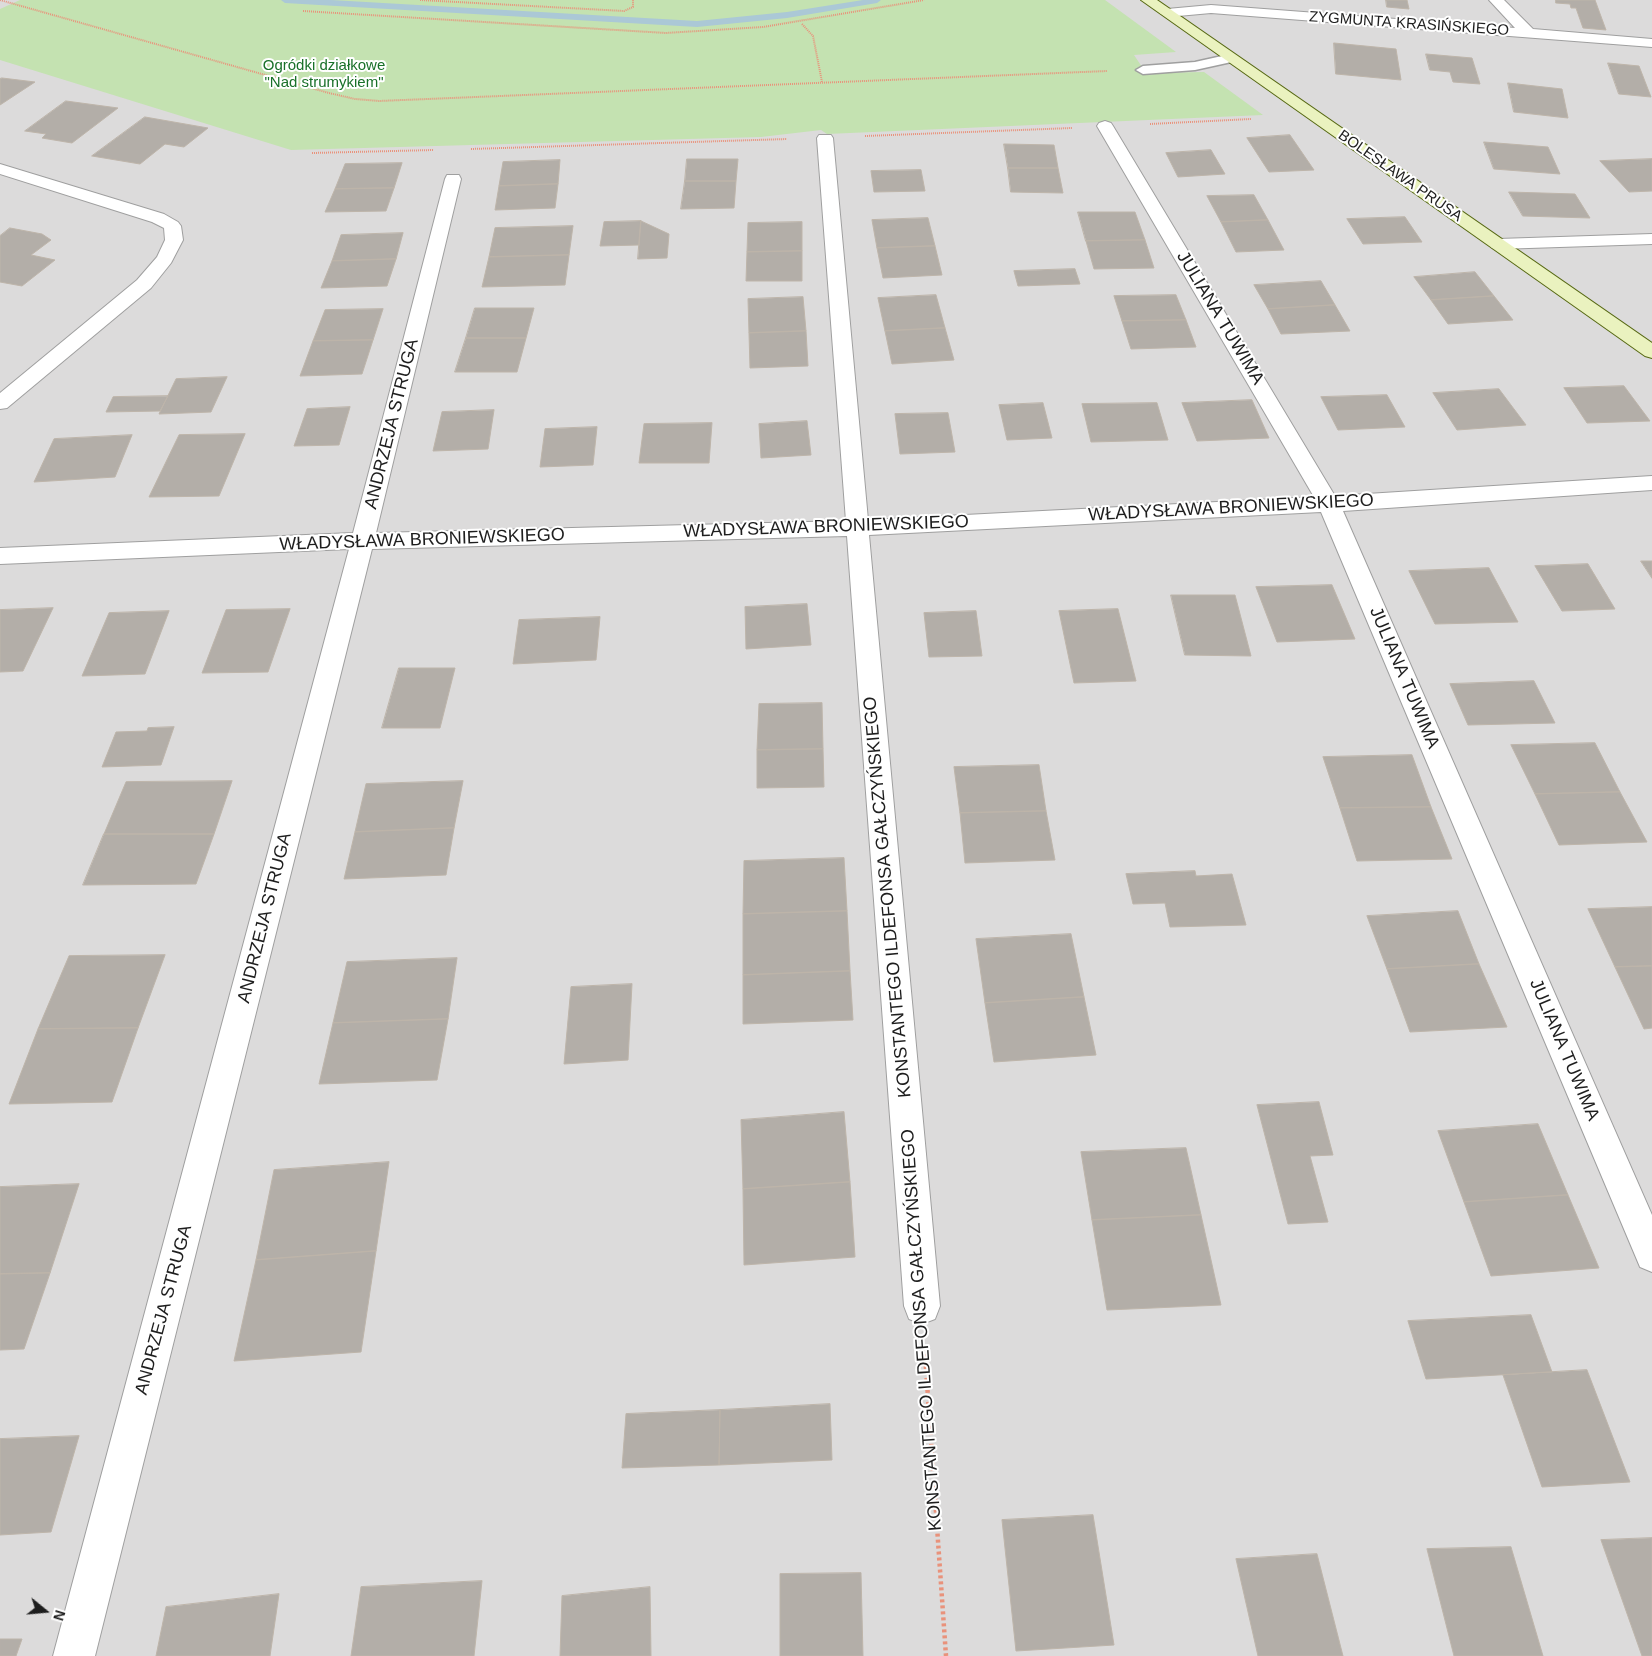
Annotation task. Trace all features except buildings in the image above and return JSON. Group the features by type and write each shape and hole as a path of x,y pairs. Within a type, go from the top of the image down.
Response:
{"street":[{"name":"BOLESŁAWA PRUSA","path":"1148,0 1652,352"},
{"path":"1496,0 1528,33"},
{"name":"ZYGMUNTA KRASIŃSKIEGO","path":"1167,13 1211,8 1652,43"},
{"name":"JULIANA TUWIMA","path":"1105,126 1329,504 1652,1255"},
{"name":"KONSTANTEGO ILDEFONSA GAŁCZYŃSKIEGO","path":"825,138 922,1306"},
{"path":"0,403 144,284 165,259 174,240 172,226 158,218 139,211 4,175"},
{"name":"ANDRZEJA STRUGA","path":"74,1656 362,541 452,179"},
{"path":"1498,244 1652,239"},
{"name":"WŁADYSŁAWA BRONIEWSKIEGO","path":"0,556 362,541 858,528 1329,504 1652,483"}],"lane":[{"path":"1143,70 1195,66 1231,58"}],"path":[{"path":"0,0 355,99 379,101 1143,70"},
{"path":"420,0 624,11 633,8 633,0"},
{"path":"302,10 666,33 725,32 802,23 924,0"},
{"path":"802,23 813,36 822,83"},
{"name":"KONSTANTEGO ILDEFONSA GAŁCZYŃSKIEGO","path":"922,1306 946,1656"}],"shaded area":[{"path":"0,0 1652,0 1652,1656 0,1656"}],"green space":[{"name":"Ogródki działkowe \"Nad strumykiem\"","path":"20,0 1105,0 1176,52 1134,55 1146,73 1204,72 1263,115 827,134 821,130 761,137 291,150 0,60 0,9"}],"waterway":[{"path":"285,0 697,24 787,15 877,0"}]}
